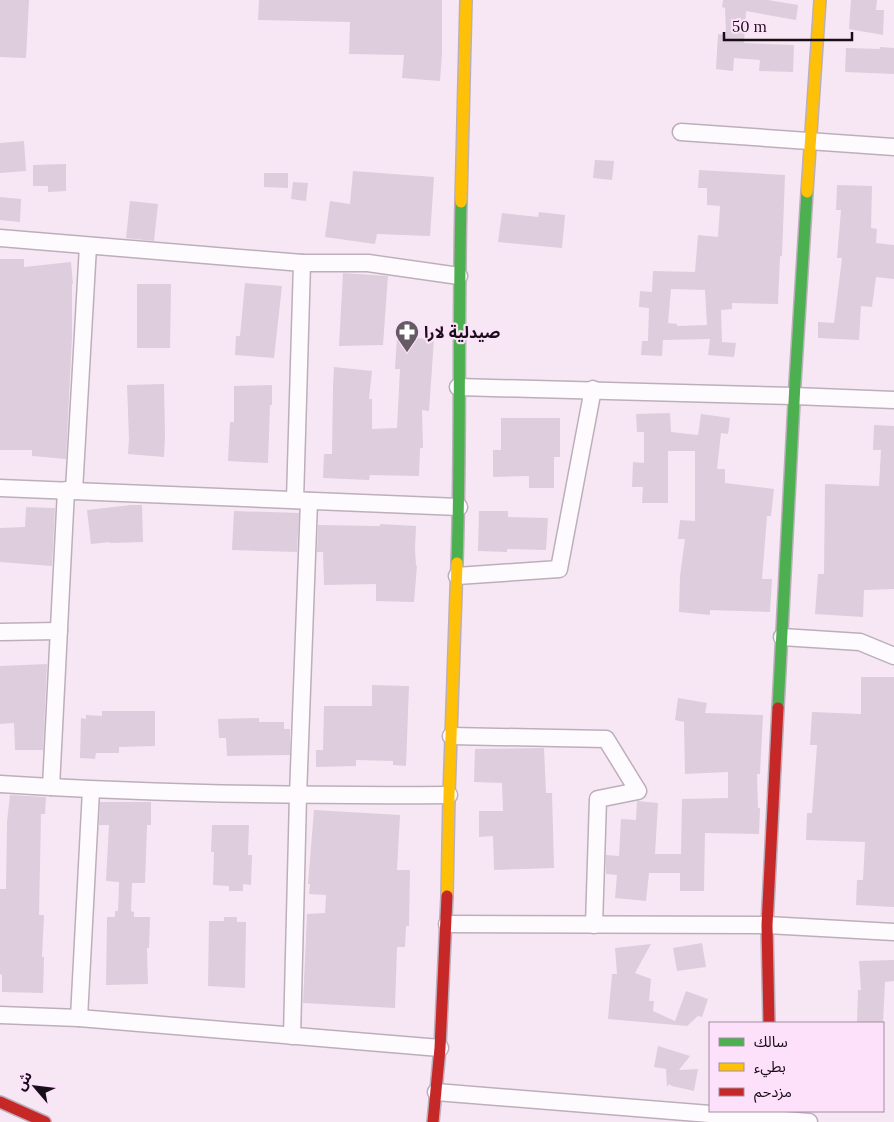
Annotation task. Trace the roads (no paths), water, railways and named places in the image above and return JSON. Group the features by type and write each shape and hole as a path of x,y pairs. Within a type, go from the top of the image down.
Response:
{"street":[{"path":"433,1122 440,1048 447,924 449,796 459,507 459,276 466,0"},
{"path":"769,1022 768,926 794,396 820,0"},
{"path":"681,132 894,147"},
{"path":"0,238 302,263 368,263 459,276"},
{"path":"51,787 59,631 88,246"},
{"path":"292,1036 298,796 302,500 302,263"},
{"path":"458,387 894,400"},
{"path":"457,576 559,569 593,390"},
{"path":"0,488 459,507"},
{"path":"0,632 59,631"},
{"path":"782,638 860,642 894,656"},
{"path":"451,736 606,739 638,791 598,799 594,925"},
{"path":"0,784 91,790 298,796 449,796"},
{"path":"79,1018 91,790"},
{"path":"447,924 768,926 894,932"},
{"path":"0,1015 79,1018 440,1048"},
{"path":"436,1092 709,1111"},
{"path":"0,1102 45,1122"},
{"path":"727,1112 771,1115 809,1122"}],"place":[{"name":"صيدلية لارا","path":"407,353"}]}
